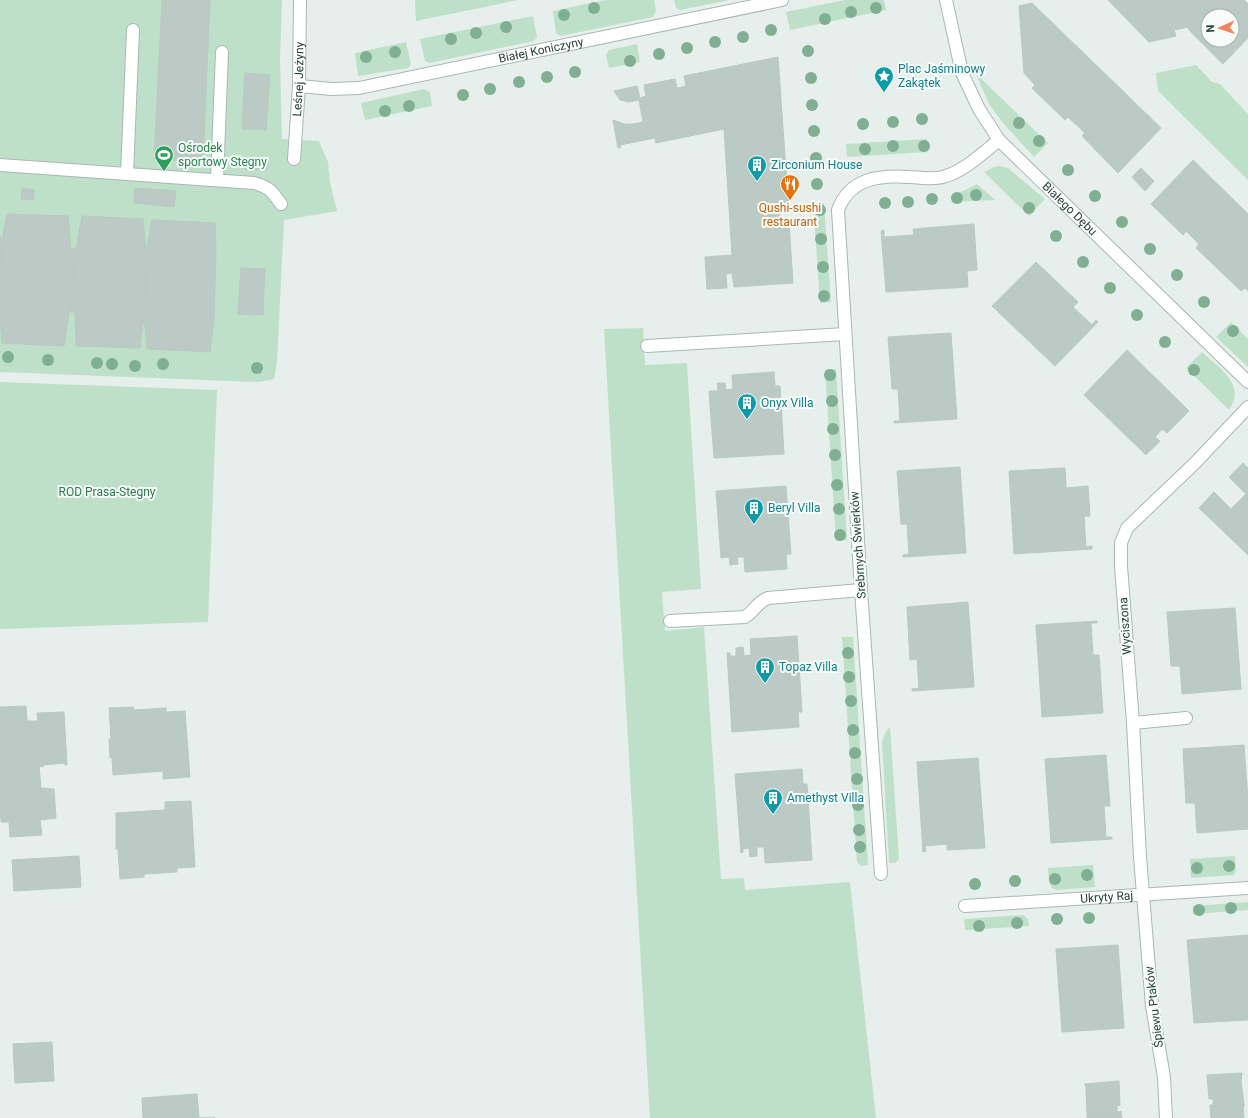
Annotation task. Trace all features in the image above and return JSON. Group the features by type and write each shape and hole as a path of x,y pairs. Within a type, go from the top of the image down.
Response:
{"street":[{"name":"Leśnej Jeżyny","path":"294,159 299,86 300,0"},
{"name":"Białej Koniczyny","path":"299,86 332,90 359,88 782,0"},
{"name":"Białego Dębu","path":"946,0 962,73 979,109 999,140 1248,382"},
{"path":"128,174 133,30"},
{"path":"217,180 222,52"},
{"name":"Srebrnych Świerków","path":"881,874 861,590 837,217 838,210 840,204 849,192 856,185 865,180 879,177 943,177 970,163 999,140"},
{"path":"0,165 254,183 265,186 273,192 281,204"},
{"path":"647,346 845,334"},
{"name":"Wyciszona","path":"1143,895 1121,566 1121,543 1127,528 1195,463 1248,407"},
{"path":"670,621 745,617 751,613 755,606 761,601 768,598 861,590"},
{"path":"1132,723 1186,718"},
{"name":"Ukryty Raj","path":"965,906 1248,888"},
{"name":"Śpiewu Ptaków","path":"1143,895 1152,1006 1164,1077 1166,1118"}],"green space":[{"name":"Ośrodek sportowy Stegny","path":"0,0 282,0 280,60 282,139 319,141 328,162 330,182 337,211 284,220 277,362 274,379 259,382 0,372"},
{"path":"415,0 518,0 416,21"},
{"path":"605,0 654,0 656,11 653,17 561,36 556,33 553,11"},
{"path":"674,0 730,0 680,10 676,8"},
{"path":"845,0 884,0 886,10 790,30 786,12"},
{"path":"533,16 537,37 534,41 429,63 425,61 420,39"},
{"path":"406,42 411,64 408,68 358,76 355,53"},
{"path":"637,44 640,62 609,68 606,55 609,50"},
{"path":"1196,65 1212,82 1220,84 1248,114 1248,180 1158,91 1156,73"},
{"path":"976,74 1048,143 1034,157 1003,123 989,104"},
{"path":"424,89 430,92 432,106 365,120 361,103"},
{"path":"927,139 927,152 847,157 846,144"},
{"path":"999,166 1008,168 1045,199 1029,216 984,172"},
{"path":"977,184 995,200 952,202 951,196"},
{"path":"824,203 831,302 820,303 813,204"},
{"path":"1231,322 1248,339 1248,367 1216,337"},
{"path":"643,328 645,365 687,363 701,589 662,592 665,631 704,627 721,879 744,878 745,890 850,882 876,1118 650,1118 604,329"},
{"path":"1202,352 1223,371 1233,385 1235,393 1234,401 1229,410 1186,368"},
{"path":"825,369 836,369 847,540 836,541"},
{"name":"ROD Prasa-Stegny","path":"0,382 217,390 208,622 0,629"},
{"path":"842,637 853,637 868,865 861,866 857,862"},
{"path":"890,727 899,859 895,863 889,863 882,742 886,731"},
{"path":"1235,856 1236,869 1234,875 1191,878 1190,859"},
{"path":"1093,865 1095,887 1057,890 1053,889 1049,883 1048,868"},
{"path":"1248,902 1248,910 1193,914 1193,906"},
{"path":"1023,915 1028,919 1029,926 965,930 964,919"}],"building":[{"path":"162,0 210,0 203,162 154,159"},
{"path":"1108,0 1244,0 1248,4 1248,38 1240,46 1240,8 1200,8 1200,41 1188,27 1174,30 1176,36 1149,42"},
{"path":"1032,3 1161,128 1118,173 1082,136 1085,133 1068,117 1065,120 1032,88 1035,85 1024,73 1019,6"},
{"path":"1207,48 1238,48 1223,64"},
{"name":"Zirconium House","path":"778,57 789,212 780,213 780,222 789,222 793,283 734,287 732,273 726,274 727,288 707,289 705,257 732,255 724,129 656,143 655,138 620,145 621,147 618,148 613,120 624,124 643,122 639,100 629,102 620,100 614,91 637,86 640,98 646,96 644,85 675,79 677,88 682,87 686,86 684,76"},
{"path":"245,73 270,75 266,130 242,129"},
{"path":"246,160 268,161 267,170 245,169"},
{"path":"1193,160 1248,214 1248,291 1245,288 1241,291 1196,248 1199,244 1186,231 1183,235 1151,204"},
{"path":"1141,168 1154,181 1145,191 1132,177"},
{"path":"22,188 34,190 33,200 21,199"},
{"path":"135,188 176,191 174,207 134,203"},
{"path":"7,214 68,216 71,248 74,249 71,312 69,312 64,346 2,343 0,318 1,246"},
{"path":"82,216 143,219 146,253 144,315 140,348 76,346 75,312 71,312 74,249 76,249"},
{"path":"152,220 215,223 216,253 214,319 210,352 147,349 144,315 146,253"},
{"path":"974,224 977,270 967,271 968,287 886,292 881,231 884,230 884,237 914,235 913,229"},
{"path":"0,235 1,246 0,285"},
{"path":"1036,262 1078,302 1073,307 1092,325 1096,320 1098,322 1055,366 992,306"},
{"path":"241,268 265,269 263,315 238,314"},
{"path":"951,333 957,419 894,423 894,421 900,421 898,389 892,389 888,337"},
{"path":"1127,350 1189,411 1167,433 1162,429 1155,437 1160,441 1146,455 1084,395"},
{"name":"Onyx Villa","path":"774,372 775,386 780,386 784,454 714,458 709,391 718,391 717,383 725,383 726,390 733,389 732,375"},
{"path":"1243,463 1248,468 1248,555 1199,508 1214,492 1231,509 1246,494 1229,477"},
{"path":"960,467 966,553 903,557 903,555 909,554 907,524 901,524 897,471"},
{"path":"1065,468 1066,488 1088,486 1090,516 1084,516 1086,547 1092,546 1092,549 1014,554 1009,471"},
{"name":"Beryl Villa","path":"786,486 791,554 786,554 787,569 745,572 744,557 737,557 738,564 730,565 729,557 721,558 716,491"},
{"path":"968,602 974,687 912,691 912,689 919,688 917,659 910,660 907,607"},
{"path":"1235,608 1241,689 1182,694 1180,666 1171,666 1167,612"},
{"path":"1097,621 1097,623 1091,623 1093,655 1099,655 1103,713 1042,717 1036,625"},
{"name":"Topaz Villa","path":"797,636 802,712 798,712 799,727 732,732 727,653 730,653 730,656 736,656 736,648 743,647 744,656 751,655 750,639"},
{"path":"26,706 27,720 29,721 38,721 37,713 64,712 67,765 65,765 65,763 43,765 43,767 39,766 41,788 54,789 56,818 40,820 42,835 10,837 9,822 1,822 0,818 0,707"},
{"path":"133,707 134,710 166,708 166,712 185,711 190,777 163,779 163,771 113,775 112,757 110,758 109,739 111,739 109,708"},
{"path":"1244,745 1248,800 1248,829 1197,833 1195,803 1186,803 1183,749"},
{"path":"1106,755 1110,806 1104,806 1106,837 1112,837 1112,839 1051,843 1045,759"},
{"path":"978,758 985,848 947,850 947,844 925,846 926,851 923,852 917,762"},
{"name":"Amethyst Villa","path":"802,769 803,784 807,784 812,860 765,863 764,847 757,847 757,856 750,857 749,848 743,849 743,852 741,853 735,774"},
{"path":"191,801 195,867 177,868 177,872 144,874 144,877 120,879 118,849 116,849 116,813 165,810 165,802"},
{"path":"79,856 81,887 14,891 12,860"},
{"path":"1248,935 1248,1020 1194,1023 1187,940"},
{"path":"1118,945 1124,1028 1062,1032 1056,949"},
{"path":"52,1042 54,1081 15,1083 13,1044"},
{"path":"1242,1073 1241,1081 1244,1105 1210,1107 1210,1105 1213,1105 1213,1099 1209,1099 1207,1075"},
{"path":"1119,1081 1120,1105 1117,1106 1117,1112 1121,1111 1121,1113 1087,1115 1085,1084"},
{"path":"197,1094 199,1118 143,1118 142,1098"},
{"path":"1244,1105 1244,1118 1211,1118 1210,1107"},
{"path":"1121,1113 1122,1118 1087,1118 1087,1115"}],"place":[{"name":"Plac Jaśminowy Zakątek","path":"884,93"},
{"name":"Ośrodek sportowy Stegny","path":"164,172"},
{"name":"Zirconium House","path":"757,182"},
{"name":"Qushi-sushi restaurant","path":"790,201"},
{"name":"Onyx Villa","path":"747,420"},
{"name":"Beryl Villa","path":"754,525"},
{"name":"Topaz Villa","path":"765,684"},
{"name":"Amethyst Villa","path":"773,815"}]}
